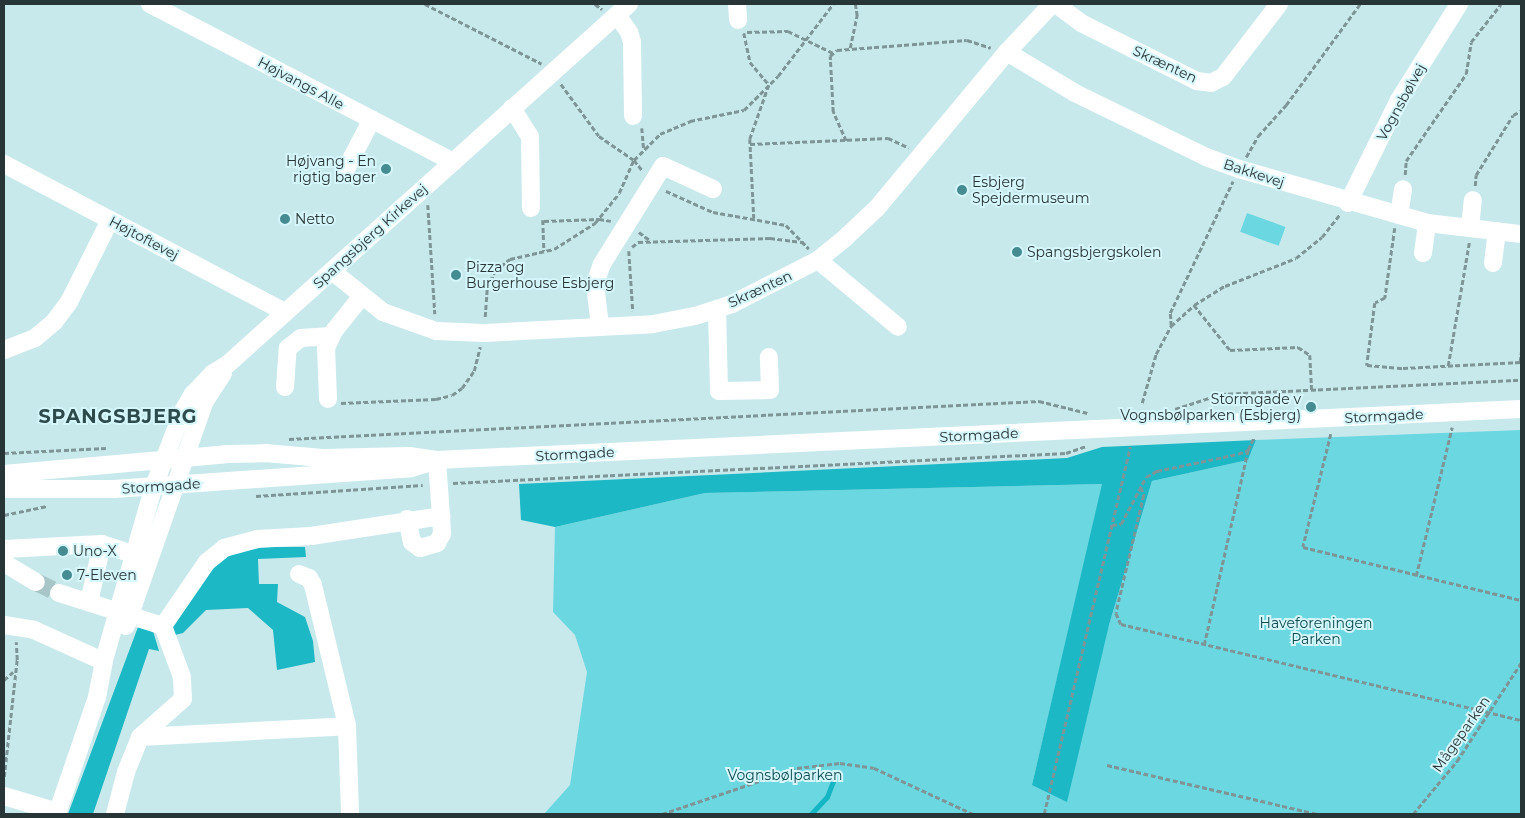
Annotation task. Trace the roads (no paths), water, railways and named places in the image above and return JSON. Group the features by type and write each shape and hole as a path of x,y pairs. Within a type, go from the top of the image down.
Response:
{"street":[{"name":"Højvangs Alle","path":"150,4 452,162"},
{"name":"Skrænten","path":"332,271 361,297 382,312 436,331 484,333 634,325 695,316 772,286 818,260 877,208 1007,52 1054,4 1081,23 1197,81 1211,83 1223,77 1279,4"},
{"name":"Vognsbølvej","path":"1348,202 1399,100 1459,4"},
{"name":"Spangsbjerg Kirkevej","path":"124,613 135,554 162,464 193,394 212,374 228,364 623,9 632,42 633,116"},
{"name":"Bakkevej","path":"1007,52 1075,93 1206,157 1348,202 1426,223 1521,234"},
{"path":"512,108 530,137 531,208"},
{"path":"346,170 372,120"},
{"name":"Højtoftevej","path":"4,164 285,312"},
{"path":"600,326 595,284 602,264 663,166 713,189"},
{"path":"1399,215 1403,189"},
{"path":"1470,227 1473,200"},
{"path":"4,350 35,338 54,322 69,302 110,220"},
{"path":"1423,253 1426,223"},
{"path":"1493,263 1497,232"},
{"path":"818,260 898,327"},
{"path":"328,399 326,348 331,336 361,297"},
{"path":"716,309 719,391 770,390 769,358"},
{"path":"285,387 288,348 301,338 331,336"},
{"name":"Spangsbjerg Kirkevej","path":"58,813 124,613 206,401 228,364"},
{"name":"Stormgade","path":"4,489 66,492 154,486 180,472 265,453 323,458 410,456 437,460 1521,409"},
{"path":"407,519 412,542 420,548 437,543 442,534 437,460"},
{"name":"Stormgade","path":"4,474 162,464 180,472 411,468 437,460"},
{"path":"4,489 20,483 162,464"},
{"path":"164,626 207,562 224,548 257,539 311,536 407,519 441,516"},
{"path":"89,602 102,544"},
{"path":"4,549 102,544 135,554"},
{"path":"4,563 36,582"},
{"path":"299,574 309,578 313,585 347,726 350,814"},
{"path":"59,593 164,626"},
{"path":"6,625 34,630 96,658"},
{"path":"115,814 126,772 140,737 183,699 182,677 164,626"},
{"path":"140,737 347,726"},
{"path":"4,796 58,813"}],"waterway":[{"path":"811,814 827,797 833,781"}],"tunnel":[{"path":"36,582 59,593"}],"place":[{"name":"Højvang - En rigtig bager","path":"386,169"},
{"name":"Esbjerg Spejdermuseum","path":"962,190"},
{"name":"Netto","path":"285,219"},
{"name":"Spangsbjergskolen","path":"1017,252"},
{"name":"Pizza og Burgerhouse Esbjerg","path":"456,275"},
{"name":"Stormgade v Vognsbølparken (Esbjerg)","path":"1311,407"},
{"name":"Uno-X","path":"63,551"},
{"name":"7-Eleven","path":"67,575"}],"district":[{"name":"SPANGSBJERG","path":"118,417"}],"park label":[{"name":"Haveforeningen Parken","path":"1316,632"},
{"name":"Vognsbølparken","path":"785,775"}]}
